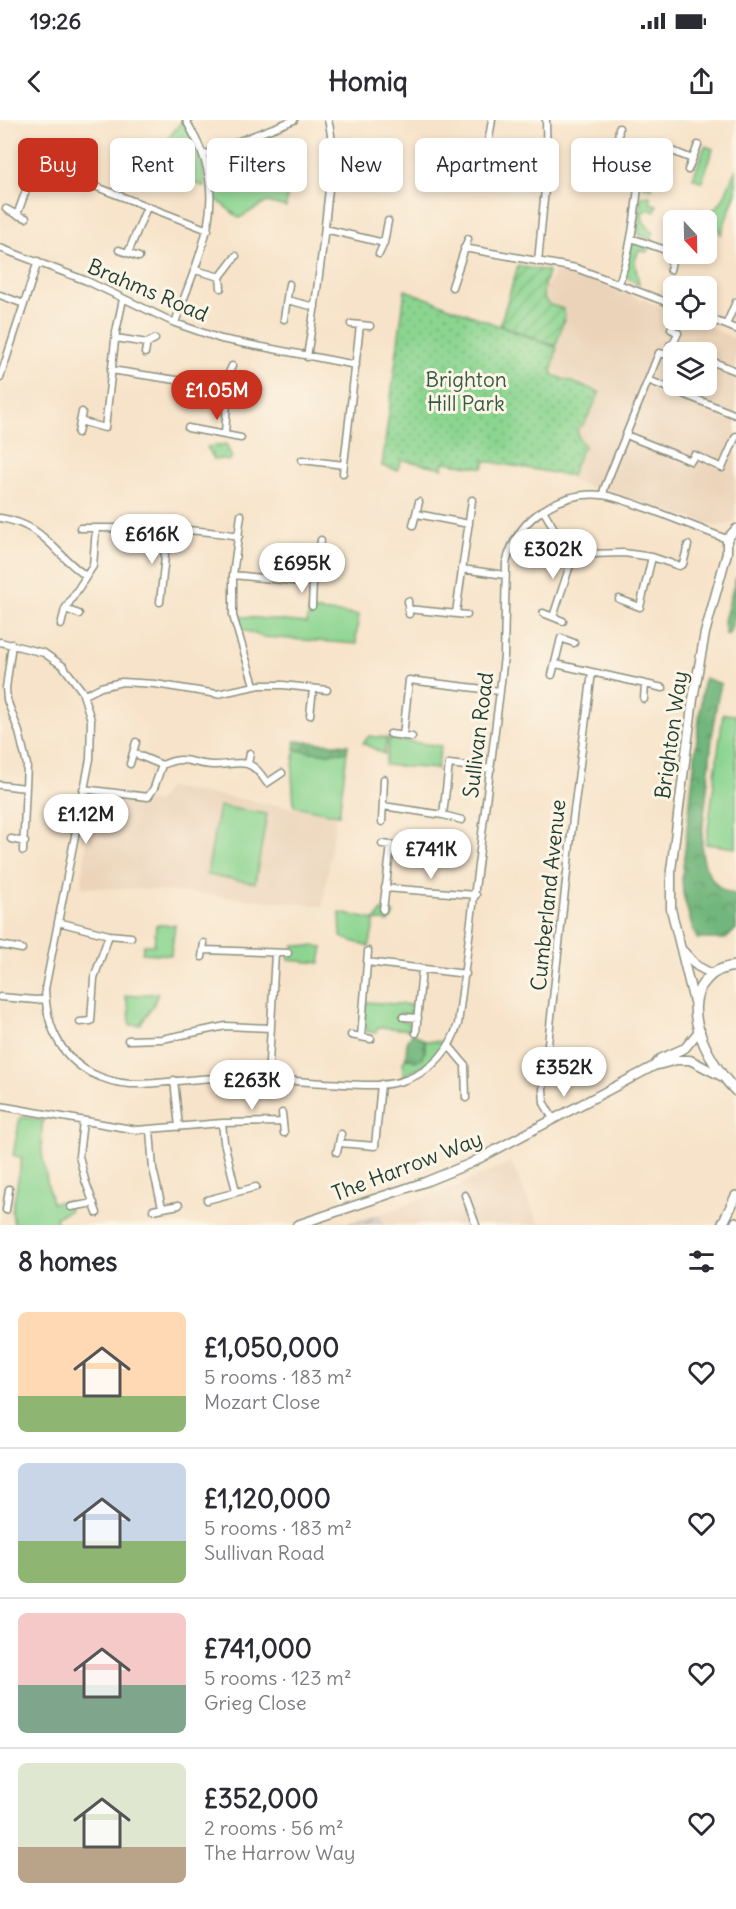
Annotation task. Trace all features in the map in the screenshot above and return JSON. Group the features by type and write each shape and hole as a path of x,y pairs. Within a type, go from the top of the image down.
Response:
{"main road":[{"path":"736,959 731,966 712,974 704,981 694,1002 700,1030 710,1057 723,1077 736,1091"},
{"path":"722,1225 736,1196"}],"street":[{"path":"175,323 208,230 209,180 203,155 186,120"},
{"path":"203,155 294,120"},
{"path":"307,357 325,229 332,152 328,120"},
{"path":"489,138 492,120"},
{"path":"538,262 547,168 546,120"},
{"path":"618,138 619,129"},
{"path":"688,170 698,145"},
{"path":"673,151 692,159"},
{"path":"17,214 33,171 40,165 208,230"},
{"path":"619,283 631,238 638,192"},
{"path":"128,253 147,207"},
{"path":"6,209 26,218"},
{"path":"379,254 384,243 388,221"},
{"path":"325,229 384,243"},
{"path":"631,238 663,249"},
{"path":"452,287 468,239"},
{"name":"Brahms Road","path":"0,248 87,281 175,323 221,339 356,365"},
{"path":"464,249 576,268 663,301"},
{"path":"119,250 139,257"},
{"path":"220,288 220,277 236,256"},
{"path":"0,378 38,261"},
{"path":"670,270 671,264"},
{"path":"195,270 220,277"},
{"path":"285,320 289,284"},
{"path":"0,295 24,303"},
{"path":"80,421 105,428 111,370 123,299"},
{"path":"287,300 315,307"},
{"path":"726,325 736,302"},
{"path":"717,321 736,329"},
{"path":"351,324 370,326"},
{"path":"344,473 360,325"},
{"path":"673,330 678,333 673,342"},
{"path":"116,338 147,343 154,339"},
{"path":"145,353 147,343"},
{"path":"604,495 604,489 659,353 663,354"},
{"path":"717,363 736,371"},
{"path":"225,434 228,375 232,366"},
{"path":"111,370 228,388"},
{"path":"648,380 736,415"},
{"path":"78,433 82,412"},
{"path":"188,428 241,438"},
{"path":"630,436 691,461 694,455 722,468 736,436"},
{"path":"302,460 344,465"},
{"name":"Sullivan Road","path":"0,642 44,653 56,661 74,678 84,695 91,720 90,759 71,861 64,884 45,999 47,1015 56,1038 71,1058 89,1072 117,1083 226,1078 381,1084 398,1082 431,1066 449,1046 458,1024 476,895 504,656 505,575 508,554 517,537 527,523 543,510 568,498 604,495 727,539"},
{"path":"456,613 472,500"},
{"path":"413,525 419,502"},
{"path":"543,510 558,535 575,550 590,554 624,553 652,557 679,566 682,564 688,545"},
{"path":"417,514 469,524"},
{"path":"241,515 233,575 232,616 254,685"},
{"path":"0,518 17,521 36,530 86,576"},
{"path":"80,528 161,527 205,530 239,536"},
{"path":"160,602 165,556 161,527"},
{"path":"61,625 65,609 93,566 96,528"},
{"path":"727,539 736,529"},
{"name":"Brighton Way","path":"694,1002 682,950 675,933 671,909 671,870 698,671 711,607 727,553 727,539"},
{"path":"312,606 313,583 321,540"},
{"path":"553,617 575,550"},
{"path":"619,599 640,607 652,557"},
{"path":"462,569 505,575"},
{"path":"233,575 313,583"},
{"path":"408,601 408,612 467,615"},
{"path":"65,609 79,614"},
{"path":"543,613 563,621"},
{"path":"552,675 561,638 574,643"},
{"path":"12,644 3,690 27,765 23,851"},
{"path":"556,664 663,688"},
{"name":"Cumberland Avenue","path":"553,1119 544,1103 543,1089 574,806 592,672"},
{"path":"403,736 409,680 500,691"},
{"path":"84,695 101,687 122,682 155,684 218,694 254,685 283,685 327,690"},
{"path":"644,699 645,684"},
{"path":"310,715 313,689"},
{"path":"390,734 412,737"},
{"path":"130,764 136,742"},
{"path":"133,753 162,765"},
{"path":"248,764 250,753"},
{"path":"83,789 148,797 154,788 162,765 173,760 186,759 211,766 248,764 259,771 267,783 282,773"},
{"path":"441,763 490,768"},
{"path":"444,815 449,764"},
{"path":"382,822 384,779"},
{"path":"0,785 27,788"},
{"path":"383,806 462,820"},
{"path":"11,839 25,842"},
{"path":"382,844 401,846"},
{"path":"383,910 391,845"},
{"path":"385,888 476,895"},
{"path":"58,922 109,935 131,937"},
{"path":"91,1021 94,978 109,935"},
{"path":"0,945 22,949"},
{"path":"203,950 288,953"},
{"path":"682,950 697,966 712,974"},
{"path":"361,1037 368,951"},
{"path":"268,1080 275,953"},
{"path":"367,962 466,974"},
{"path":"416,1033 422,969"},
{"path":"0,997 45,999"},
{"path":"403,1017 418,1018"},
{"path":"80,1022 100,1023"},
{"path":"128,1040 162,1039 226,1026 271,1028"},
{"name":"The Harrow Way","path":"654,1066 660,1059 685,1048 700,1030"},
{"path":"351,1035 371,1039"},
{"path":"449,1046 465,1065 466,1098"},
{"name":"The Harrow Way","path":"297,1225 449,1173 491,1154 654,1066 677,1060 690,1060 723,1077"},
{"path":"174,1080 179,1127"},
{"path":"339,1143 375,1146 381,1084"},
{"path":"0,1106 137,1130 222,1123 283,1122"},
{"path":"282,1113 284,1133"},
{"path":"83,1121 79,1156 97,1213"},
{"path":"222,1123 224,1142 236,1191"},
{"path":"150,1130 153,1169 162,1207"},
{"path":"337,1152 341,1134"},
{"path":"207,1200 256,1187"},
{"path":"6,1210 9,1189"},
{"path":"465,1195 476,1225"},
{"path":"0,1198 8,1200"},
{"path":"70,1208 94,1203"},
{"path":"153,1210 180,1205"}],"shaded area":[{"path":"554,272 574,273 663,307 663,330 716,330 736,339 736,515 733,523 715,526 622,497 613,491 595,489 570,480 586,446 577,433 578,428 587,423 602,390 560,375 552,369 566,317 564,310 551,304 545,290"},
{"path":"168,787 336,815 323,906 156,890 81,887 93,794 157,802"},
{"path":"511,1162 539,1225 384,1225 380,1214 457,1186"},
{"path":"380,1214 384,1225 342,1225"}],"green space":[{"path":"183,120 192,138 169,138"},
{"path":"195,144 203,169 204,187 195,183"},
{"path":"705,146 713,149 702,182 693,178"},
{"path":"736,169 736,192 721,234 717,227 717,210 713,210 723,199"},
{"path":"214,192 288,192 286,207 267,202 239,218 215,198"},
{"path":"650,196 650,203 657,205 655,212 648,209 642,213 643,221 652,232 652,240 639,235 638,231 640,198"},
{"path":"633,239 649,246 647,252 639,250 635,261 639,285 624,275"},
{"path":"518,266 548,271 544,296 549,304 563,309 565,316 556,346 500,325"},
{"name":"Brighton Hill Park","path":"405,290 557,348 552,369 553,375 600,392 585,423 577,429 579,439 585,446 571,476 485,461 483,468 444,462 443,468 402,460 397,470 382,466"},
{"path":"226,444 232,457 229,461 214,459 207,447"},
{"path":"736,577 736,614 729,634 726,635 724,621"},
{"path":"309,610 359,615 357,644 263,637 241,629 238,616 307,623"},
{"path":"705,678 721,684 712,737 702,850 705,864 712,878 722,889 736,894 736,929 726,939 697,939 683,894 682,876"},
{"path":"723,714 736,715 736,848 706,844"},
{"path":"369,736 387,738 384,754 363,743"},
{"path":"389,739 441,746 437,769 385,765"},
{"path":"295,741 348,745 347,752 322,753 295,750"},
{"path":"295,750 322,753 347,752 339,815 294,806 292,775"},
{"path":"219,806 267,814 255,883 207,875"},
{"path":"382,911 394,914 389,922 375,920"},
{"path":"340,913 375,920 369,947 341,937"},
{"path":"156,925 175,925 171,955 142,953 144,945 154,945"},
{"path":"294,945 323,947 320,963 289,960 288,953 294,951"},
{"path":"158,993 153,1006 140,1025 130,1025 129,1008 125,996"},
{"path":"366,1002 414,1005 413,1015 400,1013 399,1019 409,1023 411,1030 378,1027 376,1033 365,1031 363,1027"},
{"path":"413,1033 425,1041 425,1051 421,1059 415,1061 406,1057 407,1040"},
{"path":"425,1041 447,1042 430,1063 403,1076 403,1063 406,1057 415,1061 425,1051"},
{"path":"20,1117 43,1120 42,1152 52,1203 67,1201 70,1210 56,1217 58,1225 14,1225 12,1212 22,1158 13,1155"}]}
